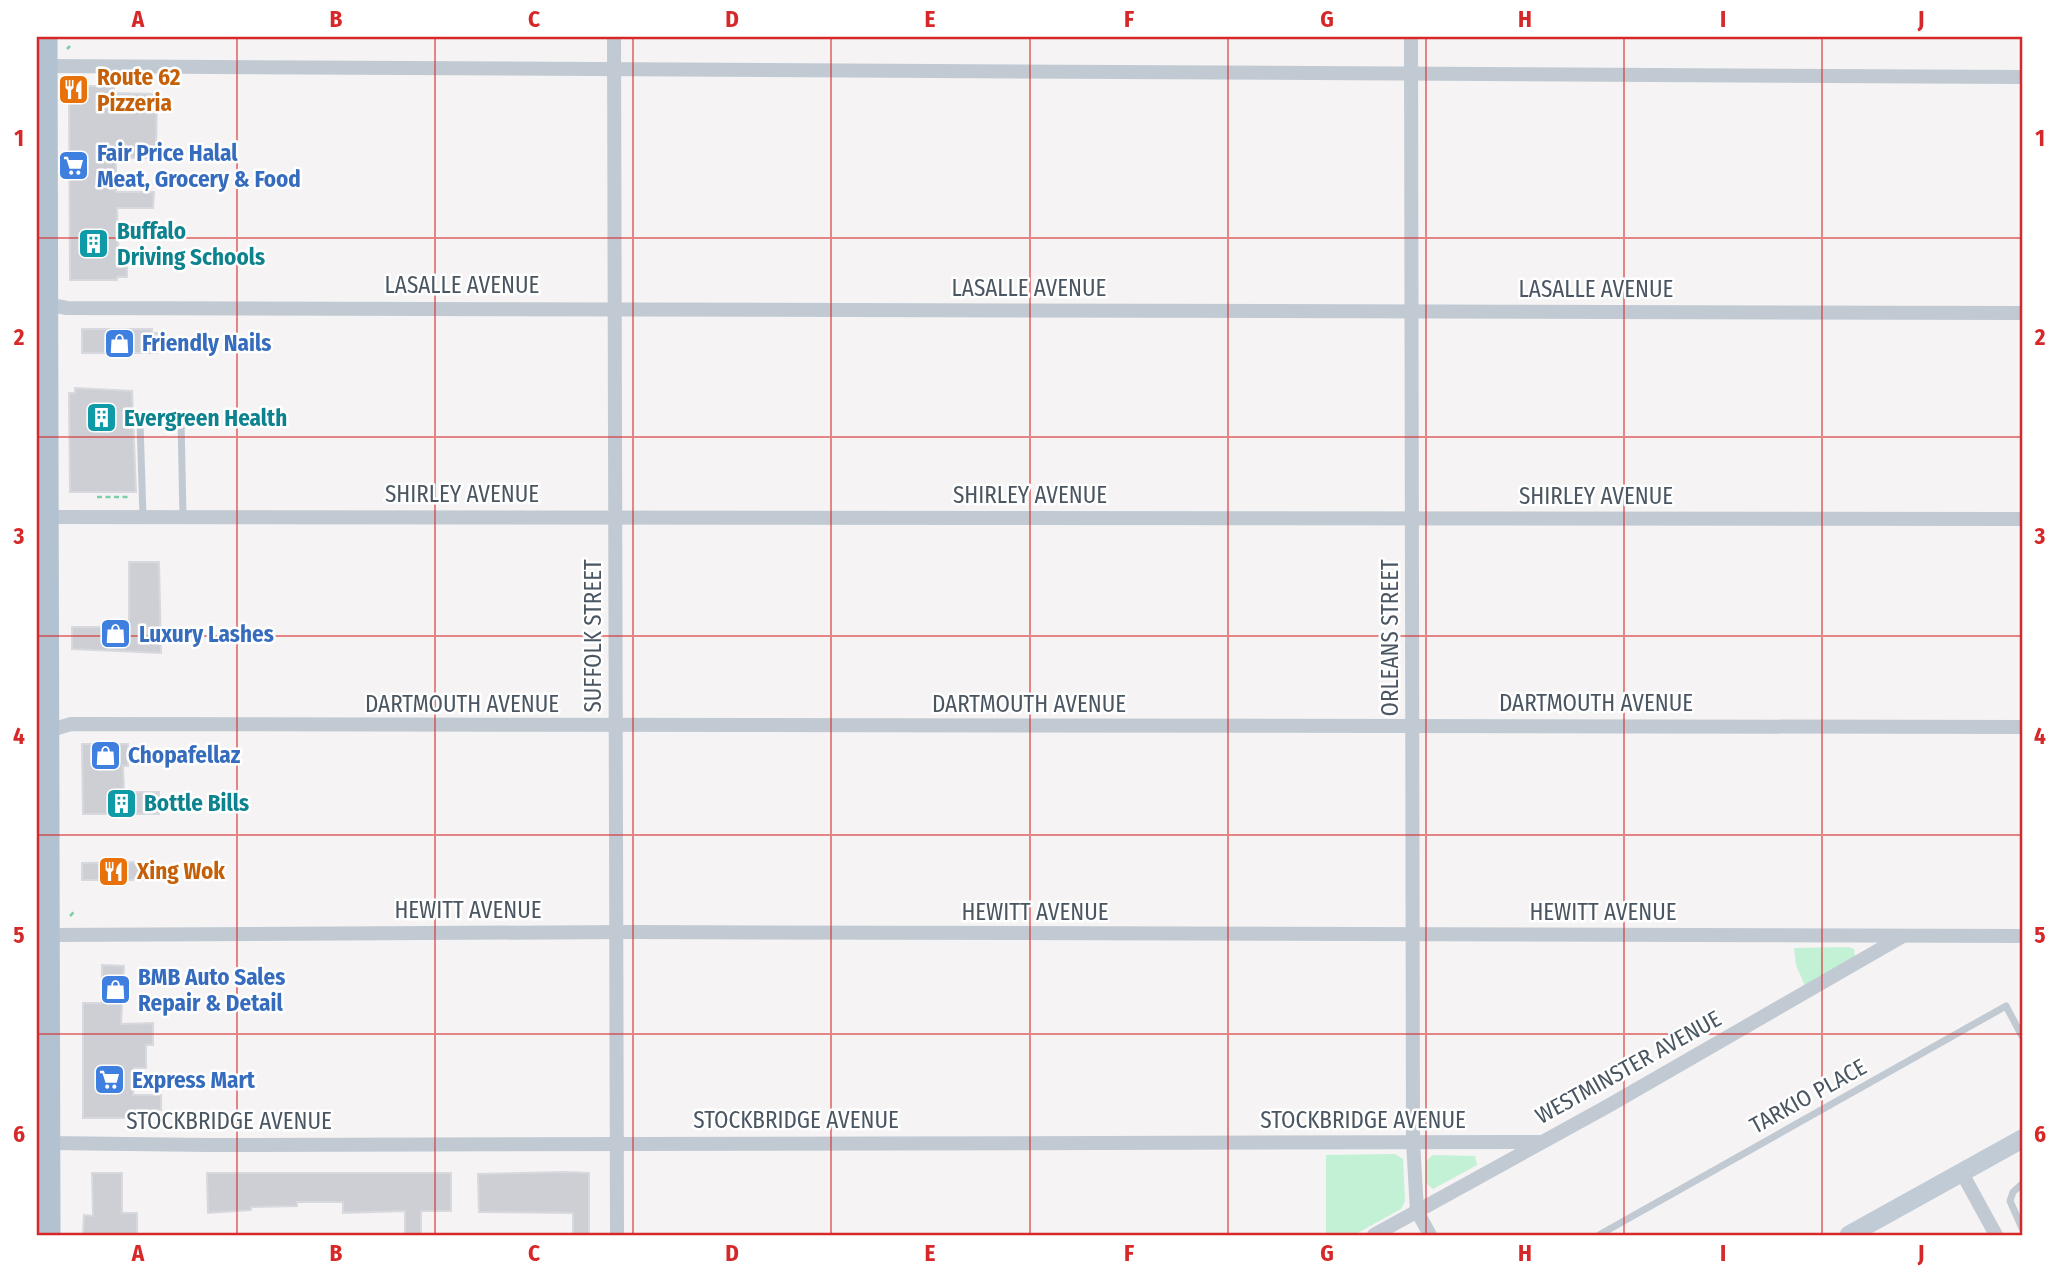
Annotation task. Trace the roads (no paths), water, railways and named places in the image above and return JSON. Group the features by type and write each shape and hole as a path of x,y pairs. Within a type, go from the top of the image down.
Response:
{"main road":[{"path":"49,1235 43,1207 49,1143 43,984 49,935 43,841 41,517 42,303 52,49"}],"street":[{"name":"SUFFOLK STREET","path":"614,37 617,1235"},
{"name":"ORLEANS STREET","path":"1411,37 1413,1142 1417,1211 1430,1235"},
{"path":"52,49 615,68 2022,77"},
{"name":"LASALLE AVENUE","path":"42,303 67,307 2022,313"},
{"name":"SHIRLEY AVENUE","path":"41,517 2022,519"},
{"name":"DARTMOUTH AVENUE","path":"43,732 72,724 617,727 2022,727"},
{"name":"HEWITT AVENUE","path":"49,935 617,932 2022,936"},
{"name":"WESTMINSTER AVENUE","path":"1374,1235 1903,936"},
{"path":"1849,1235 2022,1139"},
{"name":"STOCKBRIDGE AVENUE","path":"49,1143 208,1145 1542,1142"},
{"path":"1962,1172 1996,1235"}],"lane":[{"path":"181,420 183,517"},
{"path":"140,422 143,517"},
{"name":"TARKIO PLACE","path":"1599,1235 2006,1006 2022,1036"},
{"path":"2022,1184 2012,1192 2010,1200 2022,1228"}],"place":[{"name":"Route 62 Pizzeria","path":"74,90"},
{"name":"Fair Price Halal Meat, Grocery & Food","path":"74,166"},
{"name":"Buffalo Driving Schools","path":"94,244"},
{"name":"Friendly Nails","path":"119,343"},
{"name":"Evergreen Health","path":"101,418"},
{"name":"Luxury Lashes","path":"116,634"},
{"name":"Chopafellaz","path":"105,755"},
{"name":"Bottle Bills","path":"121,803"},
{"name":"Xing Wok","path":"114,871"},
{"name":"BMB Auto Sales Repair & Detail","path":"115,990"},
{"name":"Express Mart","path":"109,1080"}]}
